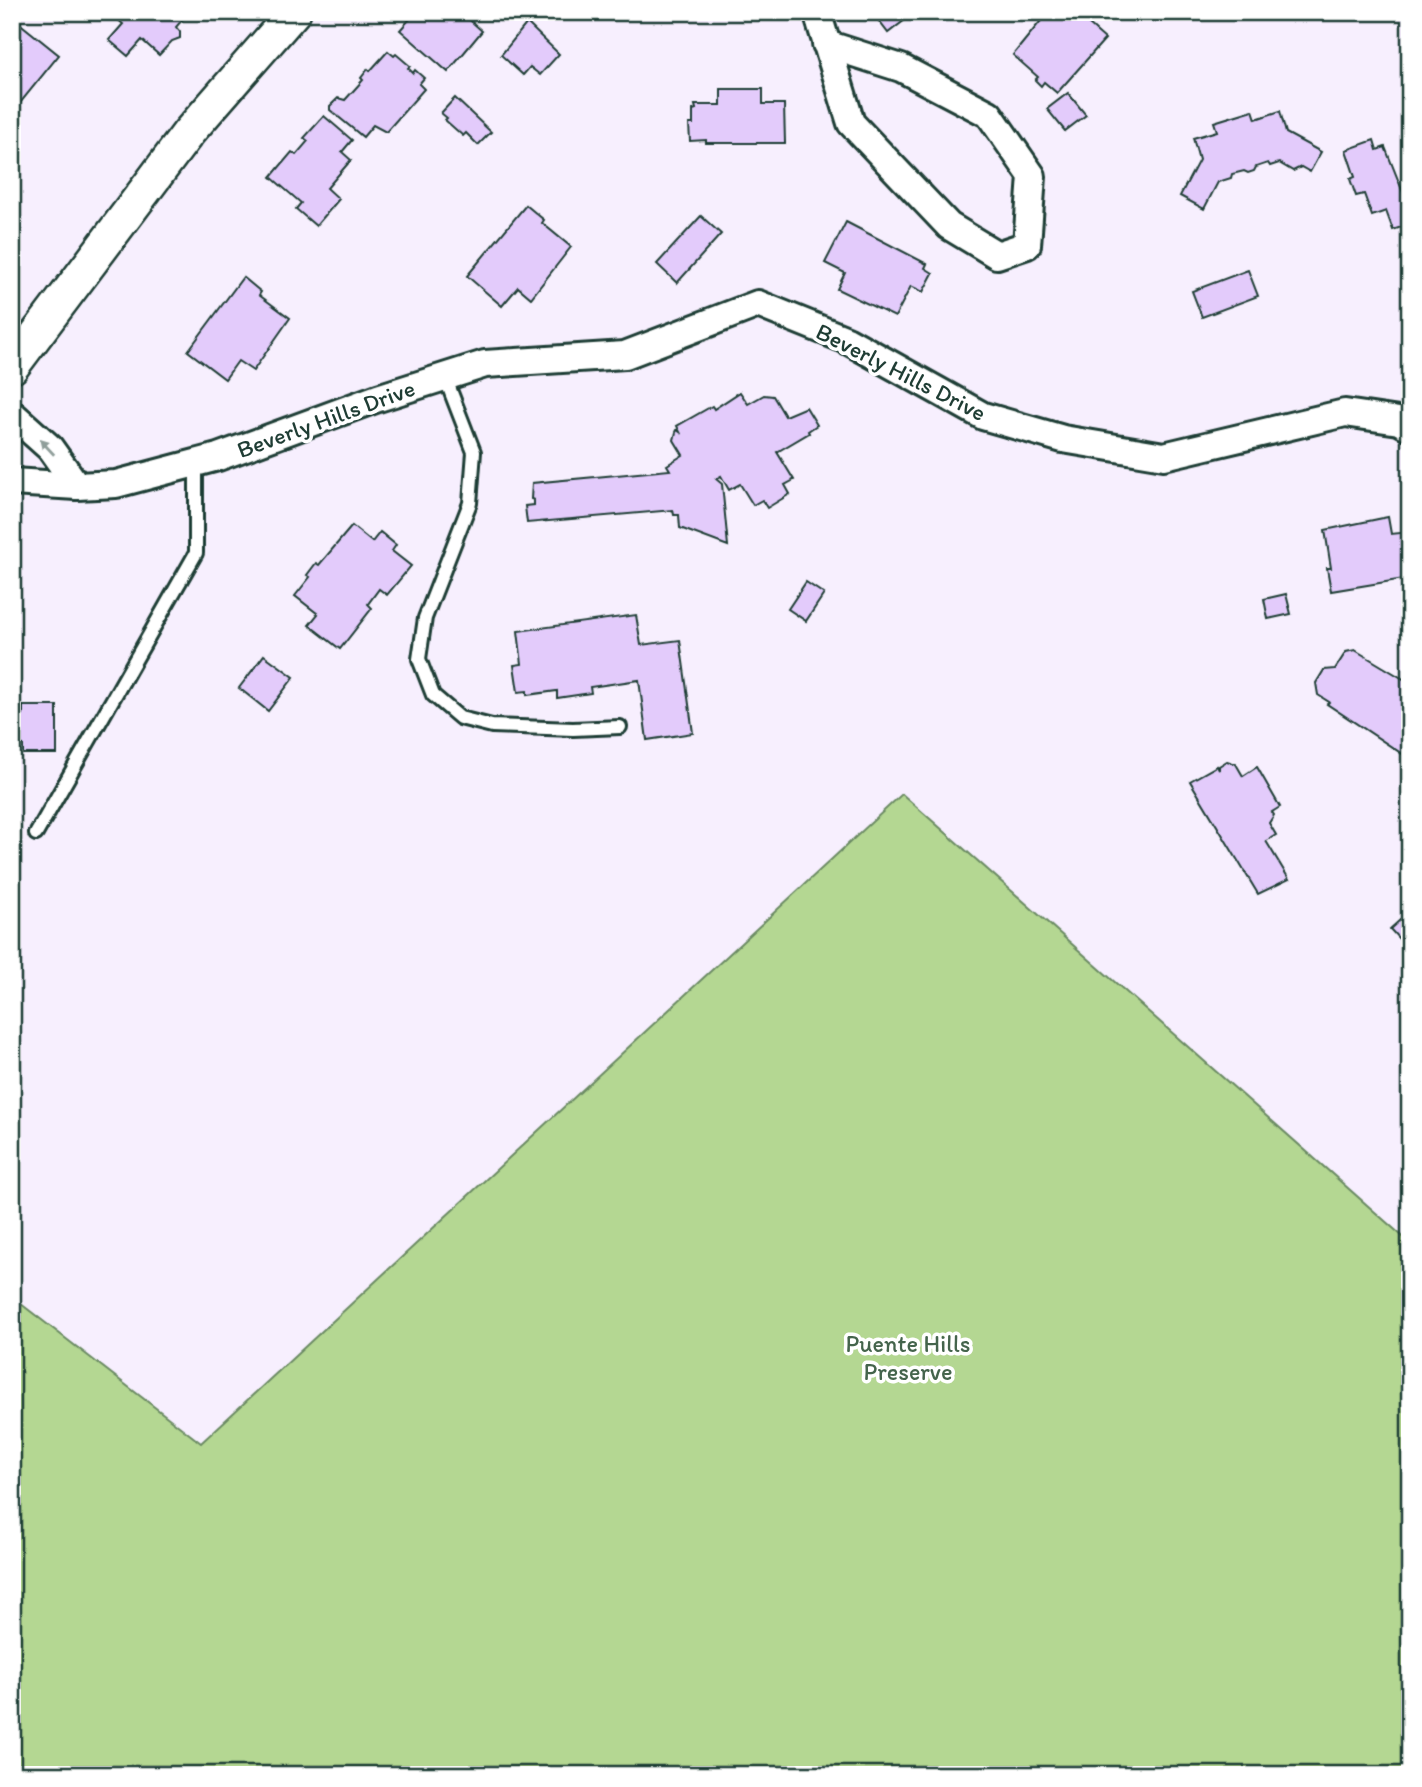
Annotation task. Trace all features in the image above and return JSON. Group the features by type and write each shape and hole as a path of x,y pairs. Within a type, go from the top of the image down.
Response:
{"street":[{"path":"12,367 189,132 294,12"},
{"path":"817,12 826,44 851,123 949,226 997,256 1027,245 1032,176 989,114 901,68 826,44"},
{"name":"Beverly Hills Drive","path":"12,482 78,486 116,484 218,457 378,398 485,364 625,355 758,304 847,340 983,416 1063,439 1164,456 1345,413 1399,421 1410,427"},
{"path":"12,414 50,448 78,486"}],"lane":[{"path":"445,377 474,452 470,503 425,618 419,659 433,695 460,718 492,726 573,729 620,727"},
{"path":"36,834 196,553 196,463"}],"green space":[{"name":"Puente Hills Preserve","path":"902,794 1410,1243 1410,1775 12,1775 12,1297 201,1443"}],"building":[{"path":"109,12 189,12 176,27 180,38 172,41 159,55 142,40 128,56 109,40 123,24"},
{"path":"416,12 461,12 482,31 448,72 400,30"},
{"path":"872,12 914,12 914,13 888,33"},
{"path":"1048,12 1082,12 1079,16 1105,39 1057,93 1044,82 1041,86 1035,80 1038,77 1013,55"},
{"path":"12,19 59,55 12,113"},
{"path":"527,23 559,54 540,75 530,67 523,75 501,55"},
{"path":"388,51 410,66 408,68 413,73 415,70 424,78 419,84 424,89 386,132 373,125 363,137 330,110 330,106 338,98 345,100 363,80 361,78 368,69 370,71"},
{"path":"721,89 763,89 763,104 784,104 785,143 690,141 689,124 693,124 695,105 721,105"},
{"path":"1068,93 1086,115 1065,131 1047,109"},
{"path":"455,98 491,132 478,145 466,133 463,136 441,113"},
{"path":"1253,110 1256,119 1280,111 1286,133 1321,152 1310,172 1301,167 1293,171 1279,163 1270,166 1268,163 1248,173 1244,171 1232,174 1231,178 1218,182 1204,209 1180,196 1199,160 1193,138 1217,131 1214,122"},
{"path":"324,116 352,140 342,152 351,160 327,188 339,199 316,226 296,209 301,203 271,177 292,152 296,155 308,141 304,138"},
{"path":"1374,140 1377,150 1385,147 1410,210 1410,224 1393,230 1386,211 1372,216 1364,194 1356,196 1350,179 1355,177 1346,150"},
{"path":"526,205 544,220 542,223 571,247 531,298 518,287 502,306 467,276"},
{"path":"701,216 721,234 677,283 657,264"},
{"path":"846,222 927,264 925,268 933,273 923,292 911,286 895,317 837,289 845,273 825,263"},
{"path":"1248,270 1258,296 1202,317 1192,291"},
{"path":"243,277 261,292 259,295 290,318 253,371 238,361 225,379 188,351"},
{"path":"740,392 748,404 764,395 773,396 785,416 806,407 817,425 808,431 809,433 777,452 794,480 785,485 790,494 767,508 762,500 753,505 740,484 729,490 721,476 716,479 722,484 728,546 680,528 679,515 674,515 673,510 527,523 525,506 534,505 534,500 531,499 532,483 670,470 667,465 683,455 674,440 677,430 680,432 677,426 712,406 714,409"},
{"path":"1388,517 1391,534 1410,532 1410,578 1331,591 1327,568 1331,568 1325,530"},
{"path":"352,526 372,542 380,532 396,545 392,551 411,566 387,595 379,589 368,604 372,608 340,649 309,625 318,614 295,596 310,577 307,575 316,563 319,565"},
{"path":"806,582 824,594 806,621 788,609"},
{"path":"1286,594 1291,614 1268,619 1264,599"},
{"path":"636,615 641,645 680,640 693,733 647,740 639,680 590,687 591,693 557,698 557,691 527,695 527,691 518,692 514,665 522,664 518,631"},
{"path":"1355,650 1410,683 1410,746 1404,755 1327,704 1329,702 1318,695 1316,683 1324,670 1335,669 1346,652"},
{"path":"264,655 294,677 268,711 239,688"},
{"path":"23,706 57,706 57,754 23,754 23,745 12,736 12,723 23,714"},
{"path":"1227,761 1236,764 1243,776 1257,767 1280,807 1272,812 1274,815 1269,823 1276,835 1266,841 1289,879 1258,894 1190,781 1217,766 1219,770 1219,766"},
{"path":"1410,911 1410,951 1390,929"}]}
